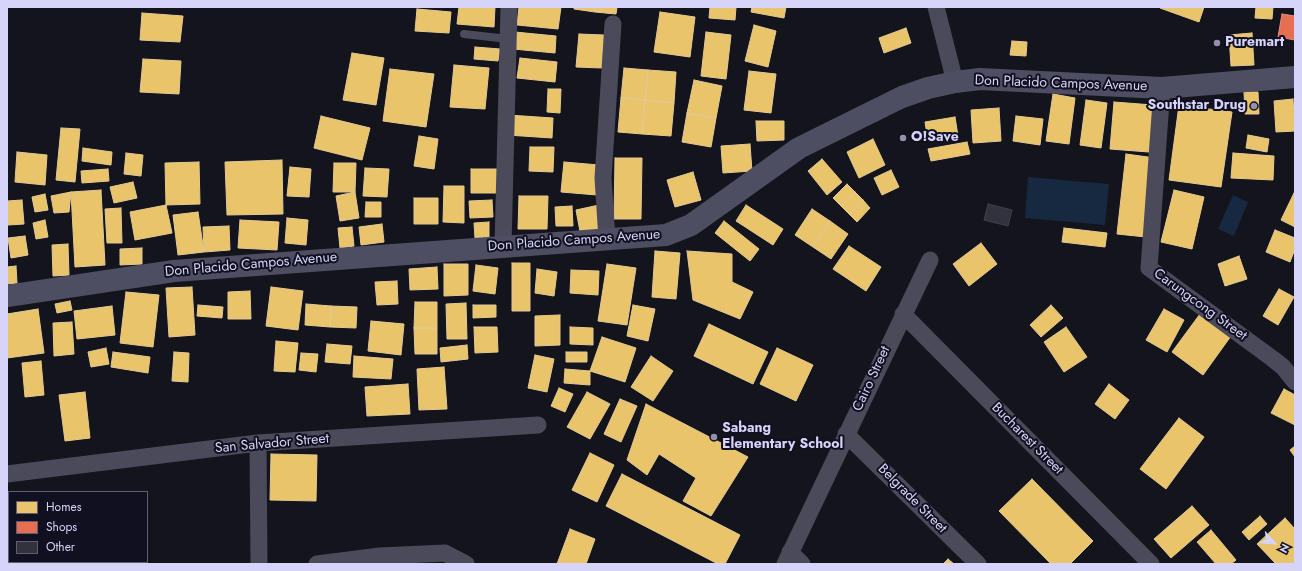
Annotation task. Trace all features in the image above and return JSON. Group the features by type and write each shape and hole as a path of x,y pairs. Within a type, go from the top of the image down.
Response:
{"main road":[{"name":"Don Placido Campos Avenue","path":"7,296 174,271 666,235 691,225 799,148 902,97 928,88 955,82 980,78 1162,88 1295,77"}],"street":[{"path":"503,246 509,7"},
{"path":"936,7 955,82"},
{"path":"607,239 603,178 613,24"},
{"name":"Carungcong Street","path":"1162,88 1149,268 1289,364 1295,382"},
{"name":"Cairo Street","path":"792,560 846,434 930,260"},
{"name":"Bucharest Street","path":"903,314 1151,564"},
{"name":"San Salvador Street","path":"7,474 258,443 538,425"},
{"name":"Belgrade Street","path":"846,434 978,564"},
{"path":"258,443 259,564"},
{"path":"317,564 380,560 445,553 466,564"}],"lane":[{"path":"464,34 508,39"}],"water":[{"path":"1028,177 1109,184 1105,225 1025,218"},
{"path":"1233,195 1248,202 1234,236 1218,229"}],"building: Homes":[{"path":"459,7 495,7 494,27 457,24"},
{"path":"519,7 561,7 558,29 517,25"},
{"path":"574,7 596,7 595,12 574,9"},
{"path":"596,7 617,7 616,14 595,12"},
{"path":"710,7 736,7 735,20 709,18"},
{"path":"752,7 786,7 784,18 751,12"},
{"path":"1160,7 1204,7 1199,22"},
{"path":"1256,7 1273,7 1272,19 1255,18"},
{"path":"417,9 451,12 449,33 415,31"},
{"path":"660,12 695,17 690,57 654,52"},
{"path":"142,13 183,16 180,42 140,40"},
{"path":"754,25 776,31 768,67 745,61"},
{"path":"906,28 911,43 884,53 879,38"},
{"path":"515,32 556,36 555,53 513,49"},
{"path":"706,32 731,35 726,79 701,76"},
{"path":"1252,33 1254,65 1231,66 1229,35"},
{"path":"579,34 604,35 602,68 576,67"},
{"path":"1012,41 1027,42 1026,56 1010,55"},
{"path":"475,47 500,49 498,61 474,59"},
{"path":"352,53 384,58 376,105 343,100"},
{"path":"520,58 557,62 555,82 517,78"},
{"path":"143,59 181,61 179,94 140,92"},
{"path":"454,65 489,68 485,109 450,107"},
{"path":"624,68 648,70 645,100 621,98"},
{"path":"390,69 434,74 426,127 383,121"},
{"path":"648,70 676,72 674,103 645,100"},
{"path":"749,71 776,74 771,113 744,110"},
{"path":"694,80 722,86 716,118 687,113"},
{"path":"548,89 561,89 560,113 547,112"},
{"path":"1244,92 1258,92 1259,114 1245,114"},
{"path":"1053,94 1075,98 1069,144 1046,141"},
{"path":"621,98 645,100 642,134 618,132"},
{"path":"1293,99 1295,131 1276,132 1274,101"},
{"path":"645,100 674,103 671,136 642,134"},
{"path":"1086,100 1107,103 1101,148 1080,145"},
{"path":"1114,102 1153,105 1149,152 1110,149"},
{"path":"1179,105 1232,112 1221,187 1169,180"},
{"path":"999,108 1001,141 973,143 971,110"},
{"path":"687,113 716,118 711,147 682,142"},
{"path":"508,115 553,118 552,138 507,135"},
{"path":"321,116 370,128 362,160 314,148"},
{"path":"1016,116 1043,119 1040,145 1013,141"},
{"path":"955,117 958,136 928,141 925,122"},
{"path":"756,121 784,121 784,140 757,141"},
{"path":"61,128 80,129 75,182 56,180"},
{"path":"1248,135 1269,139 1267,152 1246,148"},
{"path":"419,136 438,139 434,169 414,166"},
{"path":"873,139 885,165 859,178 847,152"},
{"path":"967,142 970,154 931,161 928,149"},
{"path":"750,144 752,171 723,173 721,146"},
{"path":"530,147 554,147 553,172 529,171"},
{"path":"83,148 112,152 111,165 82,161"},
{"path":"17,152 47,155 45,185 15,182"},
{"path":"126,153 143,155 141,176 124,174"},
{"path":"1233,153 1274,156 1273,180 1231,178"},
{"path":"1126,154 1155,158 1146,237 1117,234"},
{"path":"615,158 642,158 641,219 614,219"},
{"path":"822,159 842,182 827,195 808,171"},
{"path":"282,160 283,214 227,215 225,162"},
{"path":"199,162 200,204 166,205 165,163"},
{"path":"564,162 599,165 597,195 561,192"},
{"path":"334,163 356,163 355,192 333,192"},
{"path":"290,167 311,169 309,197 287,196"},
{"path":"365,168 389,169 387,197 363,196"},
{"path":"108,169 109,181 82,183 81,171"},
{"path":"471,169 498,169 498,193 471,193"},
{"path":"891,170 899,187 882,195 874,178"},
{"path":"693,172 701,200 675,207 667,180"},
{"path":"133,182 137,198 114,203 110,187"},
{"path":"847,184 855,192 841,206 833,198"},
{"path":"444,186 464,186 464,223 443,222"},
{"path":"101,190 105,265 75,267 71,192"},
{"path":"1174,190 1204,197 1192,249 1161,242"},
{"path":"1295,191 1295,227 1281,220"},
{"path":"71,192 69,212 54,213 51,196"},
{"path":"355,192 359,218 340,221 336,196"},
{"path":"855,192 863,200 849,214 841,206"},
{"path":"45,194 48,210 35,212 32,197"},
{"path":"519,196 548,196 547,229 518,229"},
{"path":"414,198 438,198 438,224 414,224"},
{"path":"22,200 24,224 8,225 7,201"},
{"path":"492,200 493,217 470,218 469,201"},
{"path":"863,200 870,208 857,222 849,214"},
{"path":"366,202 381,202 381,217 365,217"},
{"path":"166,205 172,233 135,240 130,212"},
{"path":"599,205 604,233 581,237 576,210"},
{"path":"746,205 783,229 773,245 736,221"},
{"path":"572,206 573,226 556,226 555,207"},
{"path":"121,208 122,243 107,243 105,209"},
{"path":"812,209 830,221 813,247 795,235"},
{"path":"198,212 204,252 178,255 173,215"},
{"path":"287,218 308,220 306,245 285,243"},
{"path":"45,220 48,237 36,239 33,223"},
{"path":"240,220 279,222 277,250 238,248"},
{"path":"724,221 759,249 750,261 715,233"},
{"path":"830,221 848,234 831,259 813,247"},
{"path":"489,222 489,237 475,238 474,223"},
{"path":"382,224 384,242 361,245 359,227"},
{"path":"229,226 230,250 204,252 203,227"},
{"path":"352,227 354,246 340,248 338,228"},
{"path":"1064,228 1107,233 1105,247 1062,242"},
{"path":"1275,230 1295,238 1295,249 1290,262 1266,252"},
{"path":"25,236 28,255 11,258 8,238"},
{"path":"981,243 997,264 969,286 953,264"},
{"path":"68,244 69,275 53,276 52,245"},
{"path":"849,246 881,267 866,291 833,269"},
{"path":"142,248 142,264 120,265 120,249"},
{"path":"655,251 680,253 676,299 652,297"},
{"path":"687,251 732,254 732,282 753,292 740,319 693,300"},
{"path":"1239,256 1247,279 1225,286 1218,264"},
{"path":"512,263 530,263 530,311 512,311"},
{"path":"444,264 468,264 468,295 444,296"},
{"path":"607,264 636,268 627,325 598,321"},
{"path":"476,265 498,268 495,294 473,291"},
{"path":"16,266 17,283 7,284 7,267"},
{"path":"437,267 438,289 410,290 409,269"},
{"path":"537,269 557,272 554,296 535,293"},
{"path":"571,270 599,271 598,295 570,293"},
{"path":"397,281 398,304 377,305 375,282"},
{"path":"192,287 195,335 169,337 166,288"},
{"path":"271,287 303,291 298,330 266,326"},
{"path":"1279,289 1294,297 1278,325 1263,316"},
{"path":"250,291 251,319 228,319 228,292"},
{"path":"126,292 159,295 153,347 120,343"},
{"path":"70,301 72,310 57,313 55,304"},
{"path":"415,302 437,302 437,328 414,328"},
{"path":"466,303 467,339 447,339 446,304"},
{"path":"306,304 331,306 330,327 305,325"},
{"path":"198,305 223,307 222,318 197,316"},
{"path":"473,305 496,305 496,317 473,318"},
{"path":"633,305 655,309 648,341 627,336"},
{"path":"1051,305 1063,318 1041,337 1030,325"},
{"path":"112,306 115,335 77,339 74,311"},
{"path":"331,306 357,307 356,328 330,327"},
{"path":"38,309 44,353 7,358 7,314"},
{"path":"1164,309 1184,320 1167,352 1146,340"},
{"path":"1200,314 1231,336 1203,375 1172,352"},
{"path":"560,315 560,345 535,346 535,316"},
{"path":"371,321 404,324 401,355 368,351"},
{"path":"72,322 74,354 54,356 53,323"},
{"path":"709,324 768,352 753,384 694,356"},
{"path":"474,327 497,327 498,352 475,353"},
{"path":"570,327 593,328 593,345 570,344"},
{"path":"1066,327 1087,357 1064,372 1044,342"},
{"path":"414,328 437,328 437,354 415,354"},
{"path":"602,337 636,348 625,382 590,371"},
{"path":"276,341 298,343 295,372 274,371"},
{"path":"327,344 352,346 350,364 325,362"},
{"path":"467,345 468,359 441,362 440,348"},
{"path":"106,348 109,364 91,367 88,352"},
{"path":"777,348 813,365 796,401 760,384"},
{"path":"113,352 150,357 148,373 111,367"},
{"path":"174,352 189,353 188,382 172,381"},
{"path":"566,352 587,352 587,362 566,362"},
{"path":"301,353 318,354 316,372 299,370"},
{"path":"535,355 554,359 547,392 528,388"},
{"path":"354,356 393,359 391,379 353,377"},
{"path":"651,356 673,371 653,401 631,387"},
{"path":"41,361 44,395 25,397 22,363"},
{"path":"444,367 447,409 419,410 417,369"},
{"path":"565,369 590,371 590,385 564,383"},
{"path":"408,384 410,414 367,416 365,387"},
{"path":"1109,384 1129,400 1115,419 1095,404"},
{"path":"559,388 573,394 565,412 551,406"},
{"path":"1284,389 1295,395 1295,425 1271,413"},
{"path":"85,392 90,438 65,441 59,395"},
{"path":"587,392 610,404 590,439 567,427"},
{"path":"620,399 637,406 621,442 604,434"},
{"path":"646,404 748,457 711,516 683,501 696,478 659,454 647,475 627,460"},
{"path":"1179,418 1204,437 1166,489 1140,469"},
{"path":"1295,446 1295,457 1290,450"},
{"path":"590,453 614,465 597,502 572,490"},
{"path":"271,454 317,455 316,501 270,500"},
{"path":"622,474 740,535 725,564 718,564 606,506"},
{"path":"1032,479 1093,541 1070,564 1051,564 999,511"},
{"path":"1192,506 1209,525 1171,558 1154,539"},
{"path":"1260,516 1267,524 1249,540 1242,532"},
{"path":"1285,518 1295,529 1295,564 1276,564 1257,544"},
{"path":"570,529 595,539 586,564 557,564"},
{"path":"1211,530 1236,560 1231,564 1216,564 1197,542"},
{"path":"948,559 954,564 943,564"}],"building: Shops":[{"path":"1282,14 1295,16 1295,40 1278,37"}],"building: Other":[{"path":"988,204 1012,210 1008,226 984,220"}],"place":[{"name":"Puremart","path":"1217,43"},
{"name":"Southstar Drug","path":"1254,106"},
{"name":"O!Save","path":"903,138"},
{"name":"Sabang Elementary School","path":"714,437"}]}
